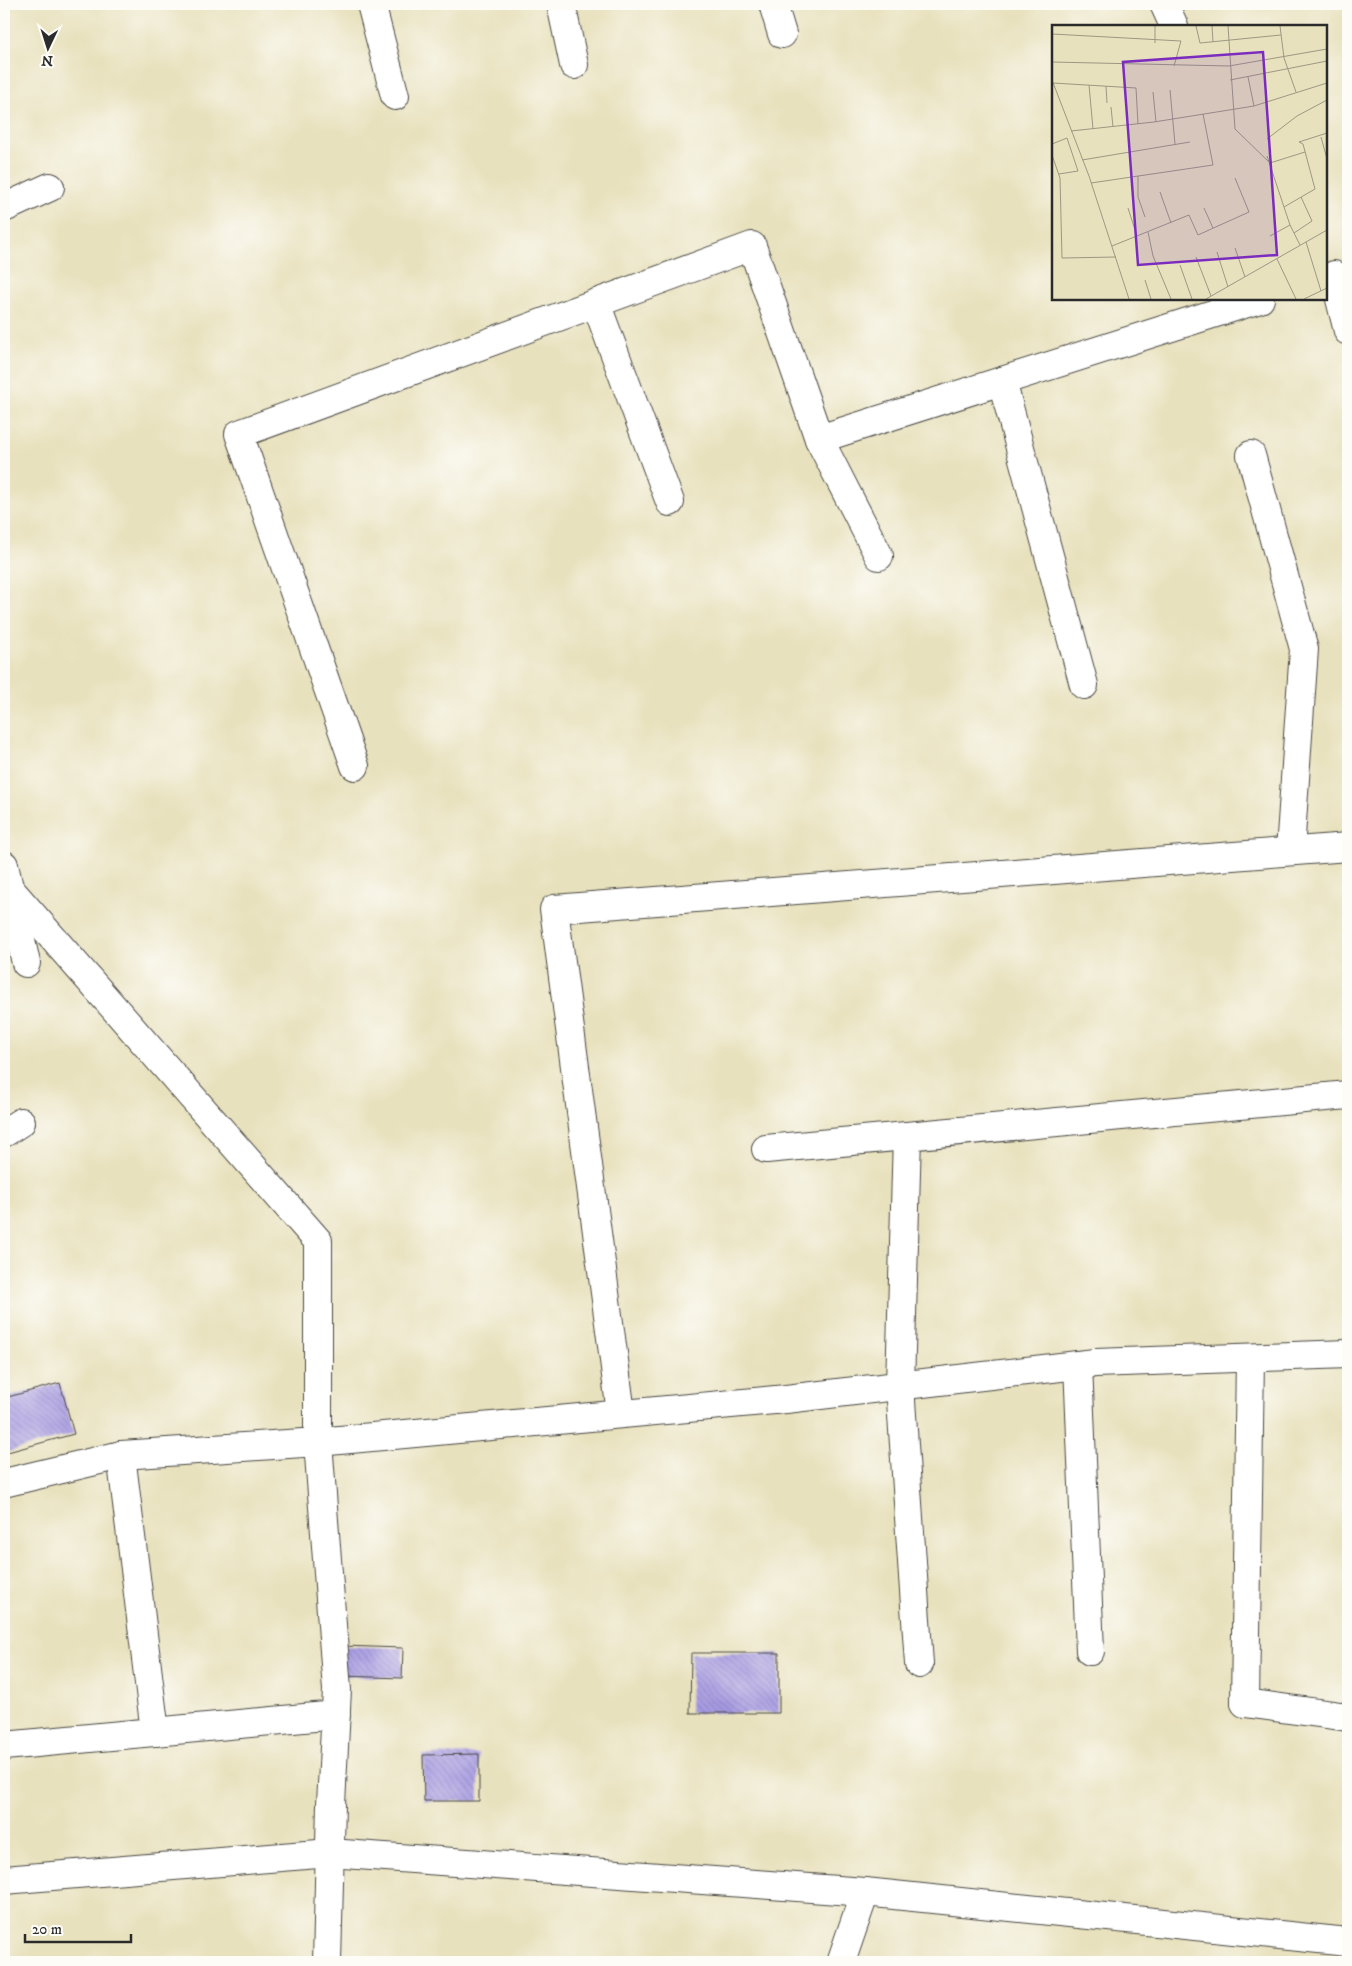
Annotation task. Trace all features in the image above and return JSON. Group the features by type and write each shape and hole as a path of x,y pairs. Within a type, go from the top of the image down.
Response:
{"street":[{"path":"372,4 395,96"},
{"path":"561,4 574,65"},
{"path":"773,4 782,34"},
{"path":"1164,4 1174,25"},
{"path":"4,208 50,187"},
{"path":"355,766 239,434 752,246 819,439 879,556"},
{"path":"1336,274 1348,331"},
{"path":"819,439 1002,381 1224,304 1253,300"},
{"path":"596,303 670,502"},
{"path":"1002,381 1084,685"},
{"path":"1250,455 1304,649 1290,851"},
{"path":"621,1413 554,909 1348,847"},
{"path":"5,881 26,963"},
{"path":"5,881 318,1241 318,1442 337,1690 327,1962"},
{"path":"766,1149 1348,1094"},
{"path":"907,1136 900,1386 919,1664"},
{"path":"4,1484 121,1455 318,1442 786,1399 1078,1365 1348,1354"},
{"path":"1250,1358 1245,1704 1348,1717"},
{"path":"1078,1365 1090,1651"},
{"path":"121,1455 155,1732"},
{"path":"4,1746 336,1715"},
{"path":"4,1880 330,1853 865,1892 1348,1942"},
{"path":"841,1962 865,1892"}],"building":[{"path":"60,1383 74,1434 4,1453 4,1398"},
{"path":"342,1646 403,1648 402,1678 342,1676"},
{"path":"691,1653 779,1653 779,1713 690,1713"},
{"path":"479,1754 479,1801 424,1801 423,1755"}]}
